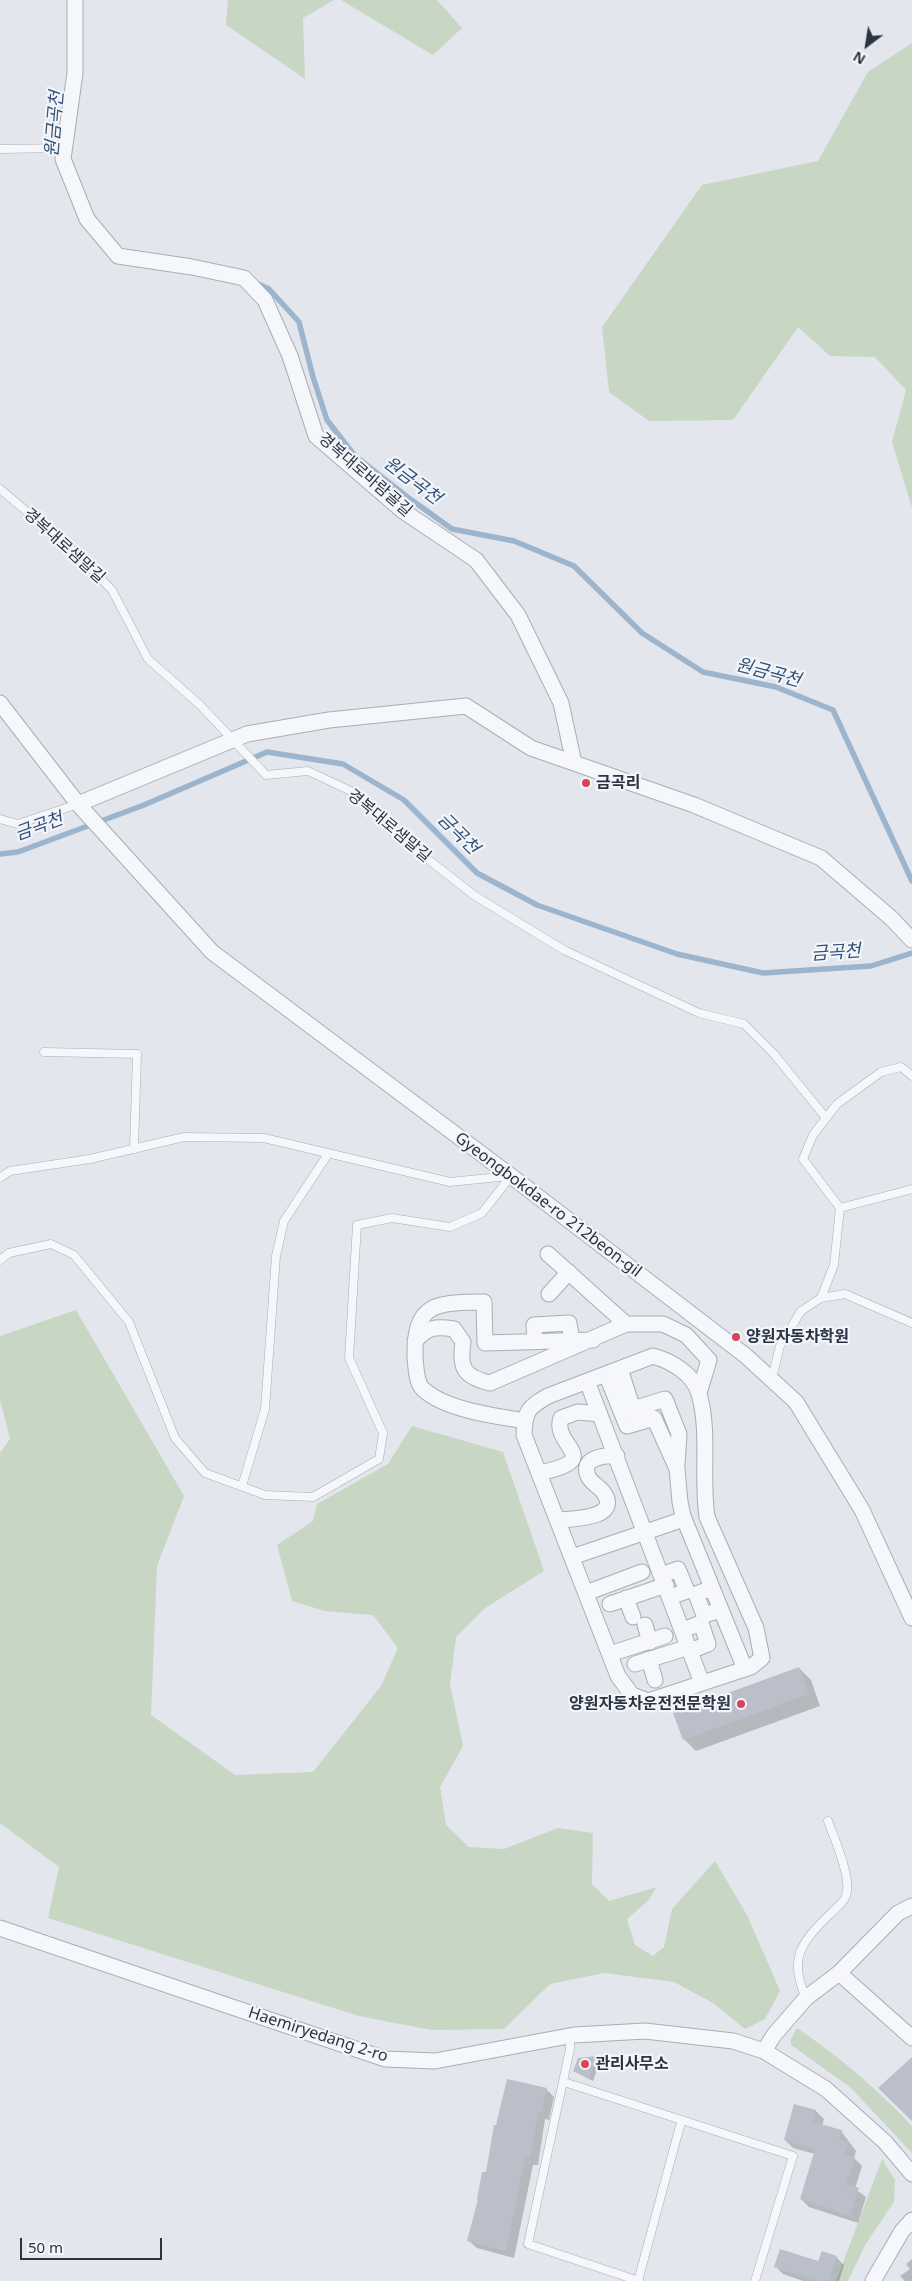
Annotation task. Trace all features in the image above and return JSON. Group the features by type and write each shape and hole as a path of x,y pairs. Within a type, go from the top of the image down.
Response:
{"street":[{"name":"경복대로바람골길","path":"75,0 75,73 62,159 87,220 118,256 192,267 244,278 265,300 290,356 316,436 403,511 476,560 518,615 561,703 574,763"},
{"path":"0,704 78,804 236,742 247,734 329,720 466,706 531,748 694,805 821,858 891,918 911,939"},
{"name":"Gyeongbokdae-ro 212beon-gil","path":"78,804 212,952 511,1176 772,1378 796,1402 821,1439 862,1510 912,1618"},
{"path":"548,1254 626,1324"},
{"path":"549,1294 568,1272"},
{"path":"525,1421 470,1411 434,1397 421,1388 416,1369 415,1334 425,1312 444,1303 484,1302 485,1343 593,1340"},
{"path":"415,1341 426,1330 437,1326 454,1329 464,1342 461,1359 464,1371 478,1380 490,1383 593,1340 626,1324 663,1324 686,1335 710,1360 699,1392 707,1517 756,1628 762,1658 745,1669 648,1701 632,1695 618,1676 524,1435 525,1414 533,1404 548,1396 653,1356 671,1361 693,1382 699,1392"},
{"path":"701,1352 720,1336"},
{"path":"613,1371 633,1409 665,1399 679,1434 677,1469 680,1502 684,1518 745,1669"},
{"path":"613,1371 627,1426 654,1418 677,1469"},
{"path":"587,1381 682,1630 701,1624 708,1644 635,1664"},
{"path":"539,1473 568,1465 574,1453 572,1447 560,1435 558,1427 561,1418 578,1412 600,1414"},
{"path":"558,1520 593,1516 602,1512 607,1504 605,1496 588,1477 587,1471 589,1464 595,1458 604,1455 616,1456"},
{"path":"572,1557 684,1518"},
{"path":"586,1593 622,1573 642,1572"},
{"path":"610,1604 666,1585"},
{"path":"626,1598 650,1642"},
{"path":"610,1654 665,1636"},
{"path":"690,1649 702,1683"},
{"path":"650,1659 655,1680"},
{"path":"764,2051 774,2035 806,1998 839,1973 898,1913 912,1906"},
{"name":"Haemiryedang 2-ro","path":"0,1928 385,2059 435,2061 570,2036 645,2031 685,2034 733,2041 764,2051 826,2089 885,2142 912,2174"},
{"path":"839,1973 912,2038"},
{"path":"876,2280 902,2231 912,2220"}],"lane":[{"path":"0,149 64,148"},
{"name":"경복대로샘말길","path":"0,489 67,545 112,590 148,660 200,705 266,776 308,771 353,792 393,832 475,896 564,950 699,1013 744,1024 774,1054 826,1118"},
{"path":"0,820 18,824 78,804"},
{"path":"44,1052 137,1054 134,1149"},
{"path":"821,1298 834,1266 840,1208 803,1159 813,1135 837,1104 881,1072 901,1067 912,1076"},
{"path":"0,1178 10,1171 90,1160 184,1136 264,1138 450,1182 511,1176"},
{"path":"242,1486 264,1408 276,1256 284,1221 328,1154"},
{"path":"0,1260 9,1253 51,1244 74,1255 129,1322 175,1438 205,1473 265,1494 313,1497 379,1459 383,1434 349,1358 357,1225 392,1218 450,1227 482,1213 511,1176"},
{"path":"840,1208 912,1189"},
{"path":"772,1378 780,1346 801,1310 821,1298 845,1294 912,1323"},
{"path":"806,1998 799,1983 797,1972 800,1948 846,1898 848,1878 828,1821"},
{"path":"570,2036 570,2049 564,2082 528,2244 638,2281 681,2122"},
{"path":"564,2082 681,2122 792,2156 755,2281"}],"green space":[{"path":"228,0 334,0 303,18 305,79 226,25"},
{"path":"341,0 437,0 462,28 433,55"},
{"path":"912,43 912,508 892,442 906,390 875,357 830,356 798,327 733,420 649,421 609,392 602,327 702,185 818,161 868,72"},
{"path":"76,1310 184,1496 157,1566 151,1715 235,1775 313,1772 381,1686 398,1648 373,1615 325,1611 292,1601 277,1545 313,1521 317,1504 388,1464 412,1426 503,1452 544,1571 485,1608 456,1637 450,1684 463,1746 440,1787 446,1825 469,1847 504,1849 558,1828 593,1833 592,1884 609,1901 657,1887 648,1901 627,1919 635,1945 653,1956 664,1947 672,1909 715,1861 747,1915 780,1991 765,2019 745,2029 713,2003 674,1982 604,1973 550,1984 504,2029 431,2030 359,2016 48,1918 59,1867 0,1823 0,1453 10,1439 0,1400 0,1336"},
{"path":"797,2028 858,2074 912,2126 912,2153 850,2087 791,2045 791,2039"},
{"path":"882,2159 895,2180 894,2202 865,2245 848,2281 836,2281"}],"building":[{"name":"양원자동차운전전문학원","path":"799,1667 809,1694 683,1740 673,1713"},
{"name":"관리사무소","path":"597,2056 589,2079 573,2071 578,2058"},
{"path":"912,2057 912,2121 878,2088"},
{"path":"507,2079 547,2088 541,2113 538,2112 530,2158 525,2157 506,2251 467,2241 478,2199 482,2172 486,2172 494,2125 496,2125"},
{"path":"794,2104 816,2110 813,2122 842,2130 839,2139 849,2142 845,2154 855,2157 846,2184 859,2188 850,2216 800,2199 815,2149 784,2140"},
{"path":"780,2249 818,2261 822,2251 837,2256 829,2281 817,2281 774,2267"}],"waterway":[{"name":"원금곡천","path":"254,282 269,289 299,322 313,377 327,420 355,456 406,496 452,529 514,541 574,566 642,633 703,672 776,687 833,710 912,881"},
{"name":"금곡천","path":"0,854 18,852 144,805 267,752 343,764 404,800 477,873 537,905 677,954 763,973 871,966 912,953"}],"place":[{"name":"금곡리","path":"586,783"},
{"name":"양원자동차학원","path":"736,1337"},
{"name":"양원자동차운전전문학원","path":"741,1704"},
{"name":"관리사무소","path":"585,2064"}]}
